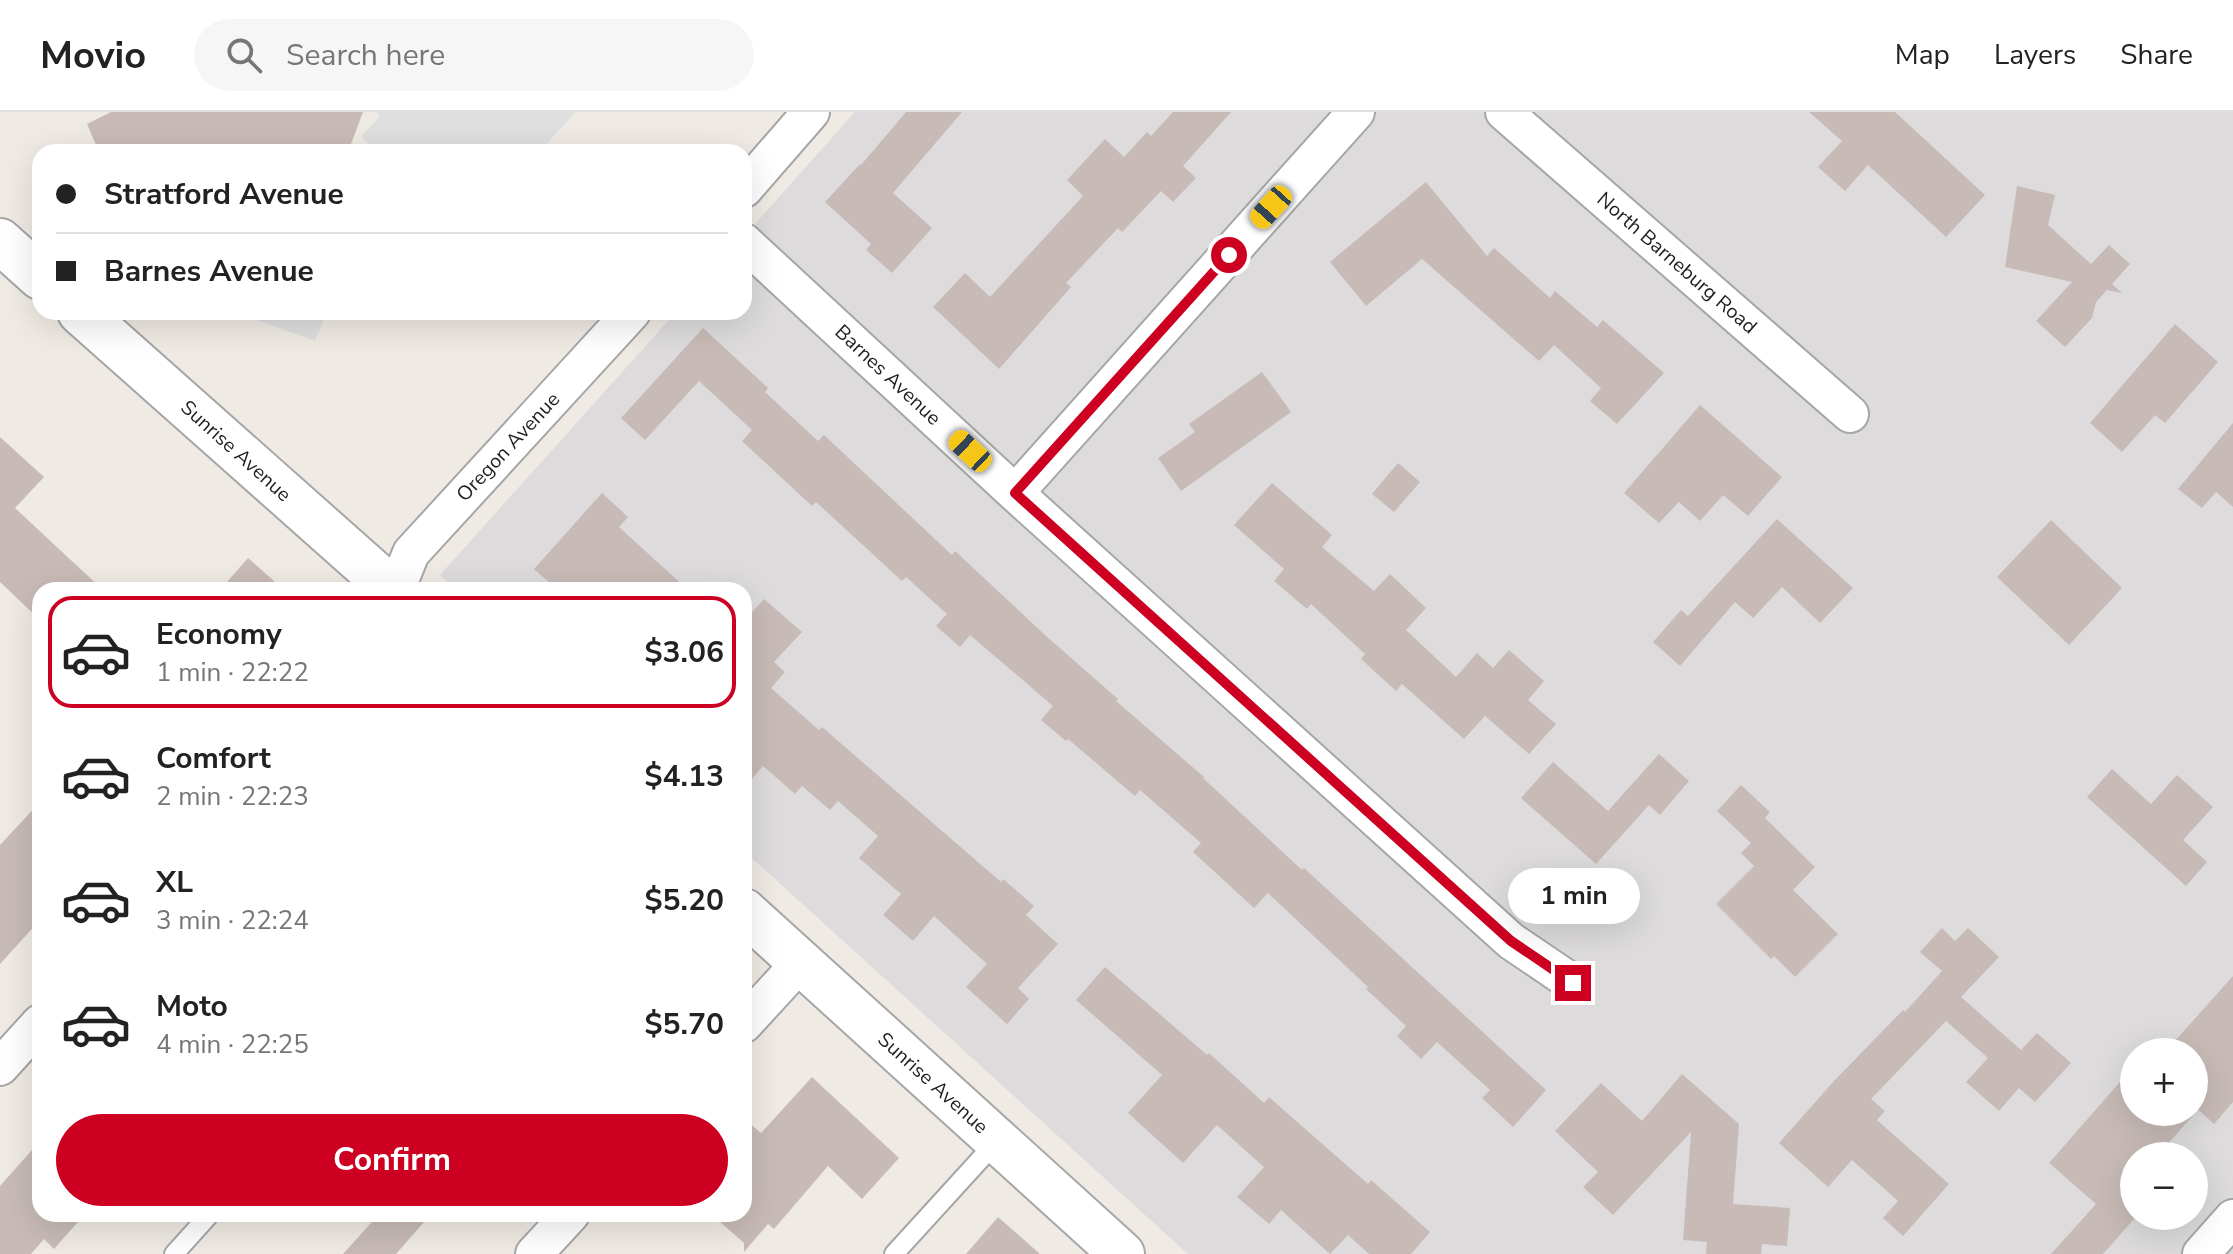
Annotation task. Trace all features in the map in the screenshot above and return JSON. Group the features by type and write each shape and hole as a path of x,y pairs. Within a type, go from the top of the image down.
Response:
{"street":[{"path":"752,180 811,112"},
{"path":"1015,493 1356,112"},
{"name":"North Barneburg Road","path":"1504,112 1850,414"},
{"path":"0,241 32,270"},
{"name":"Barnes Avenue","path":"752,249 1015,493 1511,941 1573,983"},
{"name":"Sunrise Avenue","path":"89,320 385,582"},
{"name":"Oregon Avenue","path":"398,582 411,553 625,320"},
{"name":"Sunrise Avenue","path":"752,918 1122,1254"},
{"path":"752,1015 800,963"},
{"path":"0,1067 32,1032"},
{"path":"2201,1254 2233,1218"},
{"path":"534,1254 564,1222"}],"lane":[{"path":"894,1254 997,1141"},
{"path":"174,1254 203,1222"}],"shaded area":[{"path":"377,112 576,112 546,144 369,144 361,137 380,116"},
{"path":"855,112 2233,112 2233,1254 1188,1254 752,858 752,582 447,582 440,575 669,320 752,320 752,227"},
{"path":"257,320 324,320 315,341"}],"building":[{"path":"111,112 363,112 351,144 96,144 87,124"},
{"path":"906,112 962,112 893,193 932,228 892,273 866,250 871,244 825,202"},
{"path":"1173,112 1231,112 1183,166 1196,178 1173,202 1161,191 1122,232 1118,228 1066,283 1071,287 999,369 933,307 965,273 990,297 1083,196 1067,180 1105,139 1124,157 1147,132 1151,136"},
{"path":"1809,112 1895,112 1985,195 1946,237 1868,165 1845,191 1818,167 1842,141"},
{"path":"1426,182 1487,256 1494,248 1550,298 1555,291 1597,327 1603,320 1664,373 1617,424 1590,401 1601,388 1554,345 1539,361 1422,259 1366,306 1330,262"},
{"path":"2017,186 2055,195 2048,225 2091,264 2109,245 2130,264 2112,284 2122,293 2107,290 2096,302 2092,318 2065,347 2036,321 2072,282 2005,267"},
{"path":"2175,324 2218,362 2165,423 2155,415 2122,452 2090,423"},
{"path":"703,328 768,388 765,392 818,441 824,435 952,555 955,551 1546,1090 1513,1127 1482,1098 1490,1090 1437,1042 1421,1059 1397,1036 1406,1026 1268,893 1254,908 1193,852 1201,843 1140,790 1135,796 1041,720 1053,706 970,635 960,647 936,626 947,614 906,577 902,581 816,502 812,506 742,441 752,430 699,381 645,440 621,418"},
{"path":"1262,372 1291,412 1181,491 1158,458 1195,432 1189,424"},
{"path":"1700,405 1782,477 1748,516 1723,495 1700,521 1679,502 1659,523 1624,493"},
{"path":"2233,423 2233,507 2216,492 2202,508 2178,489"},
{"path":"0,437 44,477 15,508 94,582 32,582 32,612 0,582"},
{"path":"1398,463 1420,482 1394,512 1372,494"},
{"path":"1272,483 1332,535 1322,547 1374,591 1390,574 1426,608 1406,630 1456,677 1477,653 1493,668 1509,650 1544,681 1528,700 1556,724 1529,754 1485,716 1464,739 1402,684 1396,691 1361,659 1365,654 1311,604 1307,609 1274,581 1284,569 1234,525"},
{"path":"602,493 628,517 619,527 679,582 549,582 534,569"},
{"path":"1777,519 1853,588 1820,623 1782,587 1753,618 1735,602 1680,666 1653,642 1681,610 1688,616"},
{"path":"2051,520 2122,588 2069,645 1997,577"},
{"path":"248,558 275,582 227,582"},
{"path":"764,599 802,632 774,662 785,672 771,688 819,730 822,727 1001,882 1003,879 1034,906 1026,915 1058,944 1018,988 1029,999 1007,1024 966,987 987,964 934,916 913,941 883,915 901,894 859,858 878,836 838,801 830,810 802,786 795,794 763,766 752,779 752,612"},
{"path":"1659,754 1689,781 1660,815 1649,805 1596,864 1521,798 1553,762 1608,811"},
{"path":"2112,769 2151,804 2177,775 2213,807 2183,840 2207,862 2186,886 2087,797"},
{"path":"1741,785 1770,812 1765,818 1815,867 1793,890 1838,934 1795,977 1774,956 1771,959 1716,904 1754,866 1741,853 1751,843 1717,811"},
{"path":"32,811 32,929 0,964 0,845"},
{"path":"1942,928 1955,941 1968,928 1999,957 1961,997 2021,1050 2037,1033 2071,1063 2035,1102 2019,1088 1999,1111 1966,1082 1988,1058 1946,1021 1871,1099 1885,1111 1877,1120 1949,1184 1903,1236 1883,1218 1898,1201 1852,1160 1828,1187 1779,1143 1834,1081 1942,971 1920,952"},
{"path":"1105,967 1264,1103 1269,1097 1368,1184 1371,1180 1430,1232 1411,1254 1369,1254 1348,1235 1330,1254 1281,1210 1269,1224 1237,1197 1264,1167 1217,1125 1183,1163 1128,1113 1162,1075 1076,1000"},
{"path":"2233,976 2233,1102 2214,1124 2208,1119 2208,1038 2178,1038"},
{"path":"1682,1074 1739,1124 1733,1204 1790,1208 1787,1246 1762,1244 1761,1254 1706,1254 1707,1242 1683,1240 1691,1132 1613,1215 1583,1187 1598,1172 1555,1131 1601,1083 1642,1121"},
{"path":"812,1077 899,1158 862,1199 828,1166 774,1229 768,1224 744,1252 744,1243 720,1222 752,1222 752,1126 761,1133"},
{"path":"2120,1082 2120,1126 2184,1126 2169,1142 2120,1142 2120,1230 2124,1230 2103,1254 2051,1254 2096,1204 2049,1163"},
{"path":"32,1150 32,1222 78,1222 54,1249 44,1239 31,1254 0,1254 0,1186"},
{"path":"998,1217 1040,1254 966,1254"},
{"path":"372,1222 424,1222 396,1254 343,1254"}],"route":[{"path":"1229,255 1015,493 1511,941 1573,983"}]}
